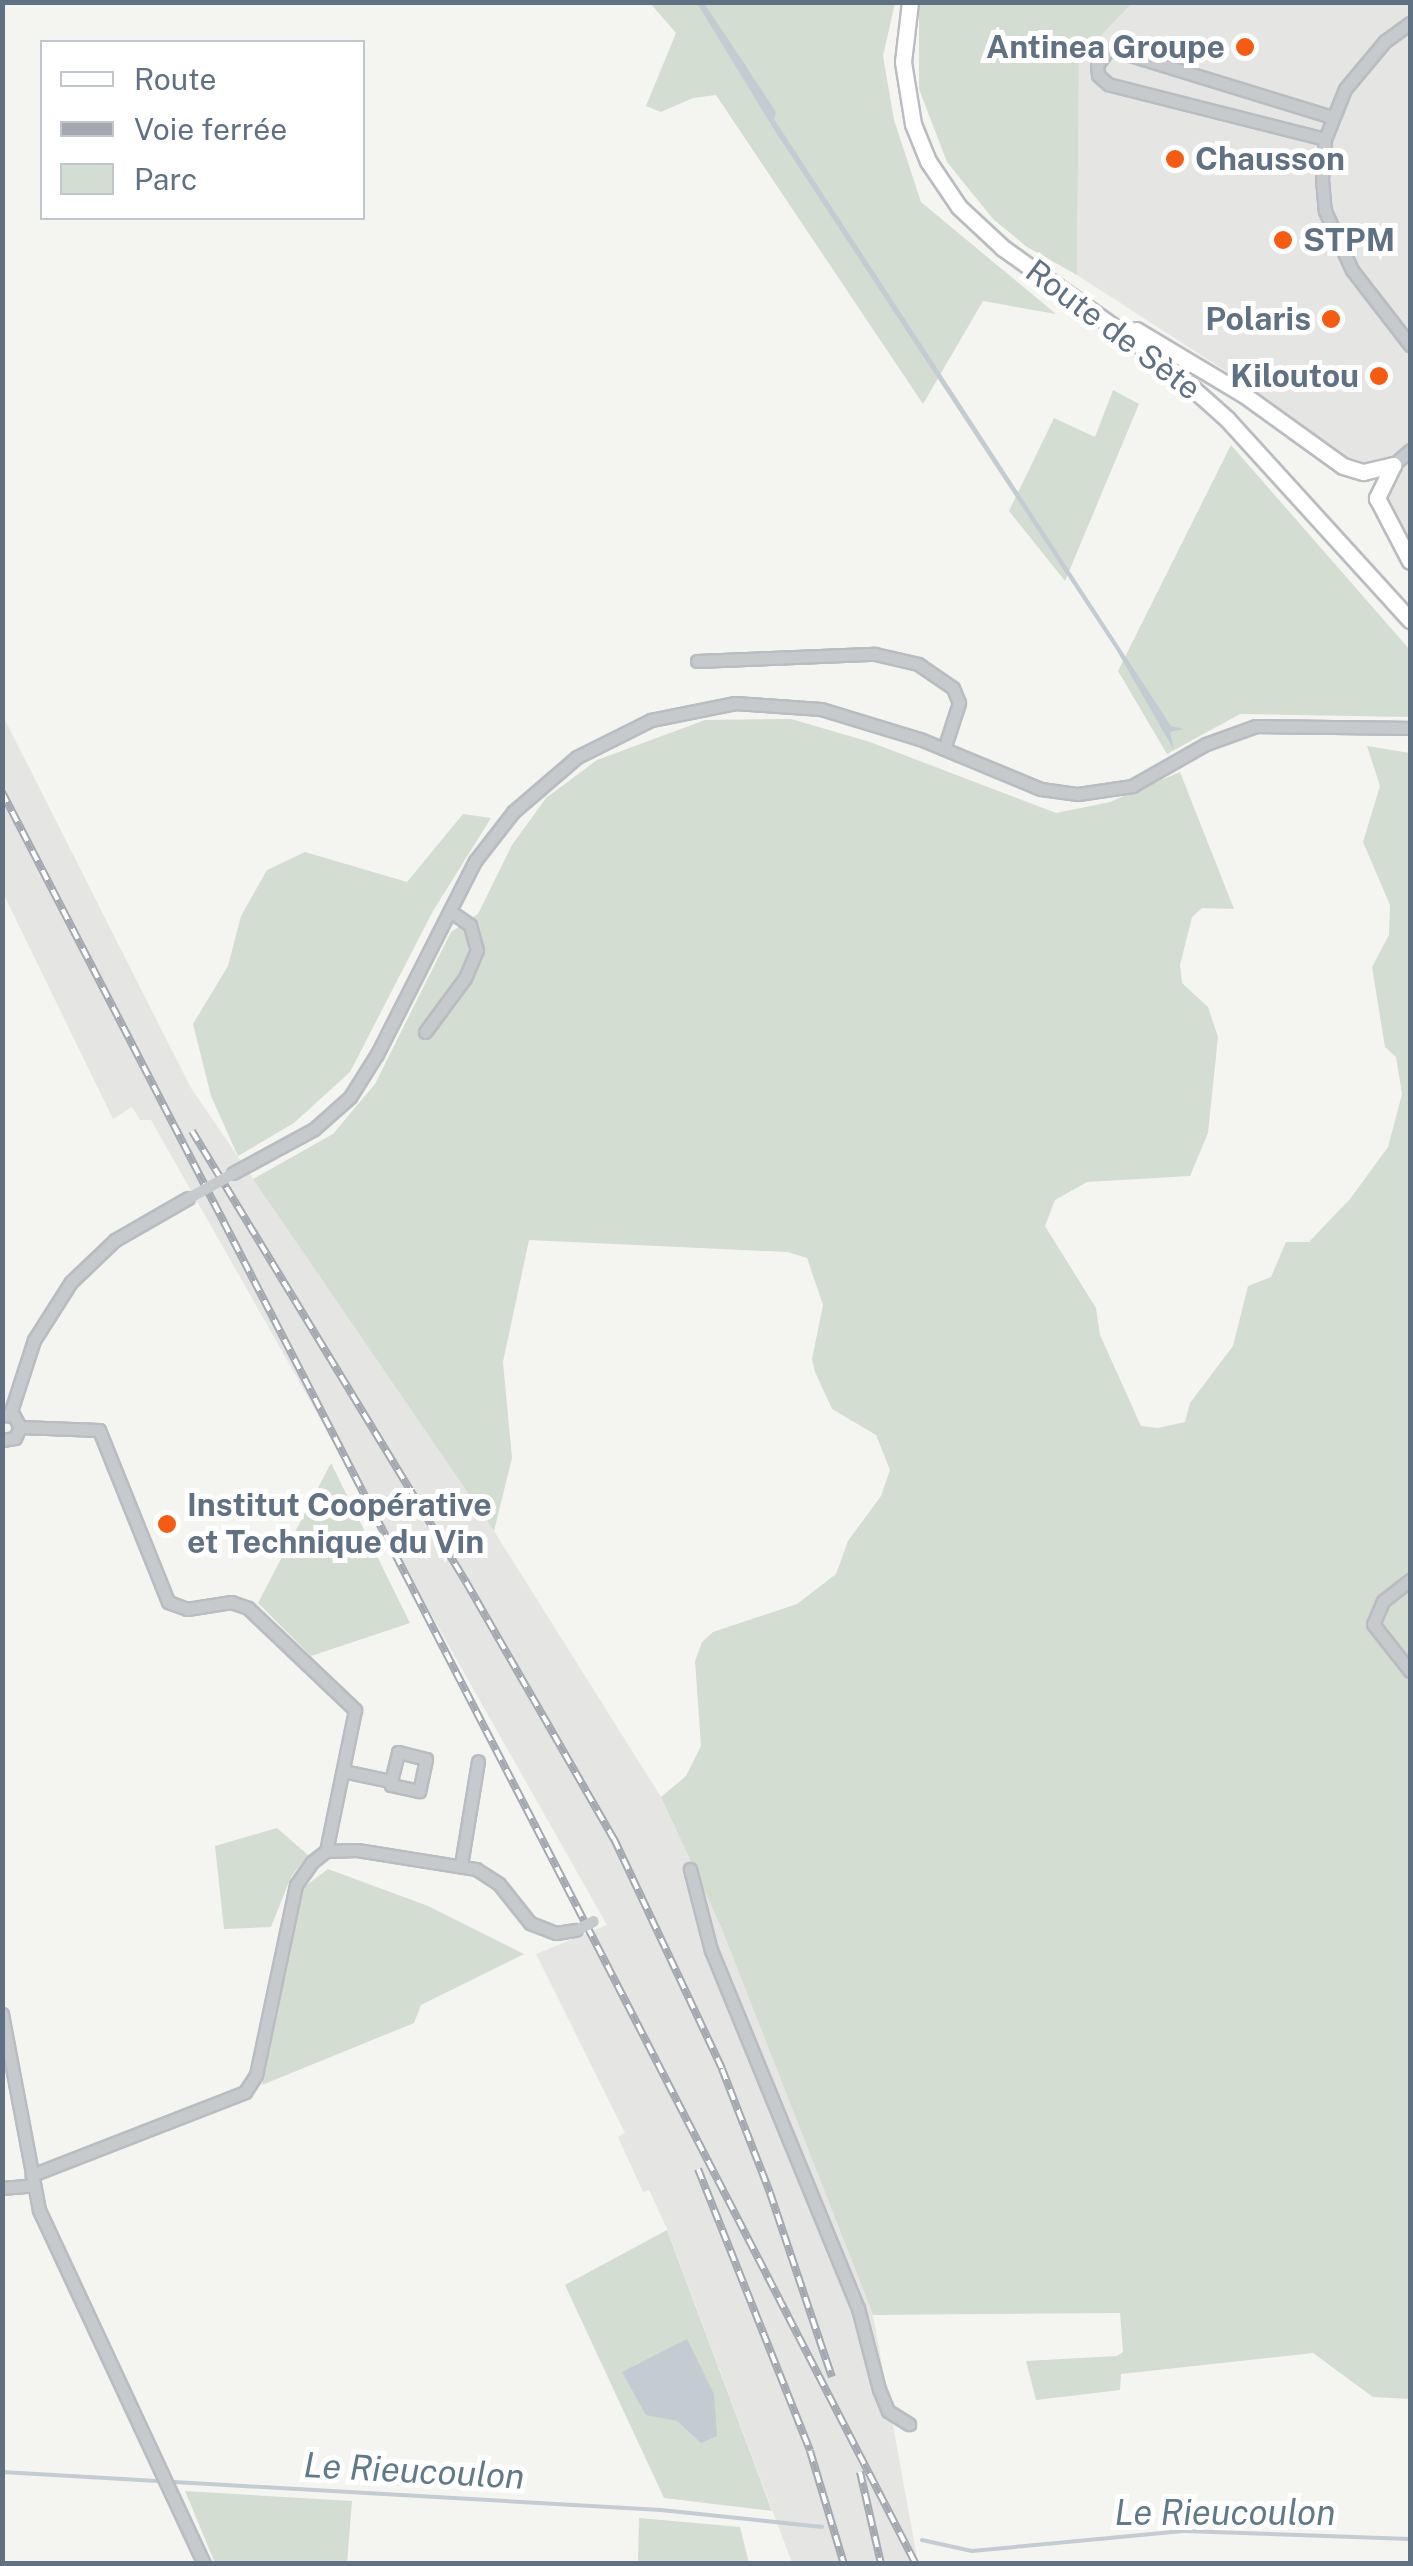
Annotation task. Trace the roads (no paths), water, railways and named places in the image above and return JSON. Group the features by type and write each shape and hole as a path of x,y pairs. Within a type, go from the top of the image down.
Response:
{"main road":[{"name":"Route de Sète","path":"910,2 903,62 906,92 913,124 944,188 975,225 1163,362 1251,443 1410,620"},
{"path":"1113,324 1125,323 1242,394 1343,466 1364,472 1393,465"},
{"path":"1393,465 1378,498 1410,561"}],"street":[{"path":"1410,23 1362,64 1330,117 1324,139 1325,211 1337,242 1352,270 1410,345"},
{"path":"1324,139 1108,84 1098,75 1097,65 1107,51 1118,51 1330,117"},
{"path":"1393,465 1410,450"},
{"path":"697,661 876,654 918,664 953,688 960,702 944,749"},
{"path":"326,1851 354,1719 352,1704 248,1608 231,1602 188,1609 168,1602 99,1430 20,1427 6,1415 34,1340 71,1282 115,1240 314,1129 350,1097 378,1054 486,844 544,782 602,742 660,717 735,703 780,703 867,721 1040,789 1078,794 1132,786 1229,733 1256,726 1410,728"},
{"path":"425,1032 464,978 478,950 470,925 450,911"},
{"path":"3,1441 15,1438 20,1427"},
{"path":"1410,1580 1383,1601 1373,1624 1410,1671"},
{"path":"461,1864 478,1761"},
{"path":"343,1771 392,1781"},
{"path":"2,2188 33,2180 246,2092 256,2076 296,1885 312,1862 326,1851 357,1850 461,1864 495,1880 530,1923 556,1933 576,1930 593,1921"},
{"path":"690,1869 711,1950 858,2308 878,2389 888,2411 909,2424"},
{"path":"2,2014 33,2180 49,2235 162,2467 204,2564"}],"waterway":[{"name":"Le Rieucoulon","path":"2,2472 661,2510 822,2527"},
{"name":"Le Rieucoulon","path":"922,2540 972,2551 1183,2531 1410,2539"}],"railway":[{"path":"2,792 916,2564"},
{"path":"192,1131 466,1582 614,1839 722,2069 770,2193 832,2377"},
{"path":"698,2169 810,2451 844,2564"},
{"path":"860,2472 881,2564"}],"place":[{"name":"Antinea Groupe","path":"1245,47"},
{"name":"Chausson","path":"1175,159"},
{"name":"STPM","path":"1283,240"},
{"name":"Polaris","path":"1331,319"},
{"name":"Kiloutou","path":"1379,376"},
{"name":"Institut Coopérative et Technique du Vin","path":"167,1524"}]}
